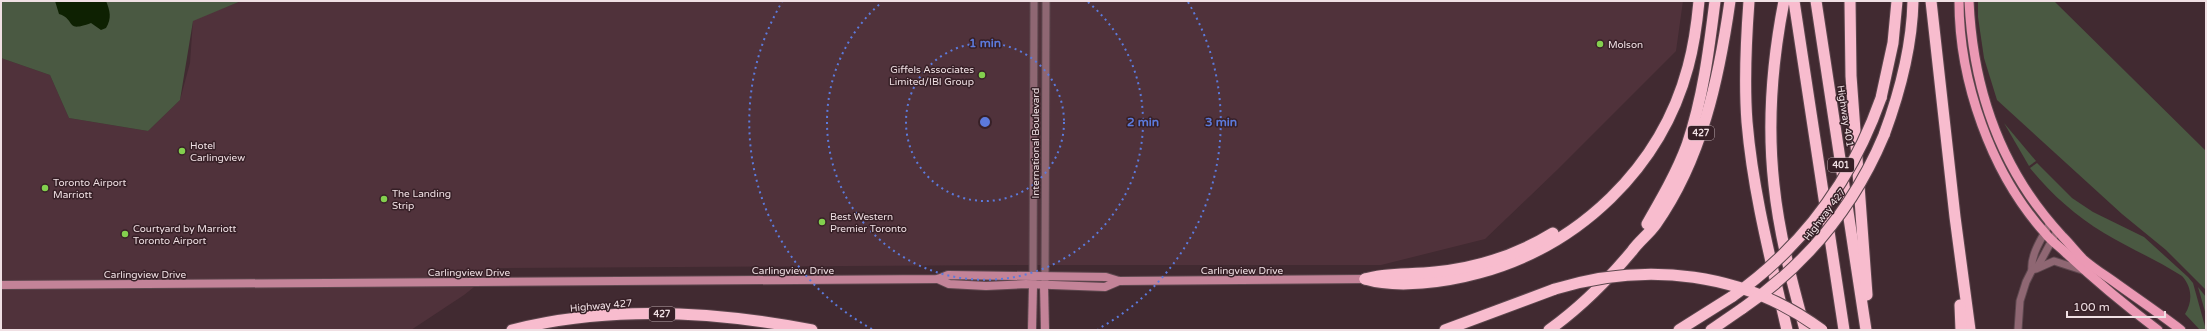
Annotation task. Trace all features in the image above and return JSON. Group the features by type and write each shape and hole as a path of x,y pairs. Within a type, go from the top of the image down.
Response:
{"highway":[{"path":"1365,279 1380,274 1435,272 1458,269 1501,258 1542,240 1597,202 1630,168 1659,122 1680,70 1693,1"},
{"path":"1365,279 1380,283 1408,283 1465,277 1522,258 1540,250 1583,222 1617,192 1630,178 1648,154 1666,124 1688,66 1699,1"},
{"path":"1633,249 1663,197 1687,144 1703,84 1715,1"},
{"name":"427","path":"1549,330 1594,293 1656,224 1675,191 1693,152 1715,84 1730,1"},
{"path":"1749,1 1746,73 1750,146 1760,215 1787,330"},
{"path":"1784,1 1771,90 1772,168 1783,243 1805,330"},
{"name":"401","path":"1794,1 1844,330"},
{"name":"Highway 401","path":"1816,1 1868,330"},
{"path":"1850,1 1851,76 1868,330"},
{"path":"1679,330 1733,296 1786,253 1830,201 1858,155 1881,98 1893,43 1897,1"},
{"name":"Highway 427","path":"1711,330 1744,308 1792,270 1829,230 1857,190 1884,135 1897,99 1907,55 1913,1"},
{"path":"1931,1 1955,217 1970,330"},
{"path":"1955,217 1961,330"},
{"path":"1445,330 1555,289 1590,279 1626,274 1663,273 1699,277 1734,285 1768,298 1800,315 1822,330"},
{"name":"Highway 427","path":"512,330 585,317 668,314 721,316 812,330"}],"main road":[{"path":"1959,1 1962,52 1976,111 1997,159 2018,197 2044,233 2084,270 2158,330"},
{"path":"1969,1 1973,55 1980,90 1991,121 2006,154 2020,178 2050,223 2084,259 2180,329"},
{"name":"Carlingview Drive","path":"1,285 938,279 948,275 1106,277 1119,281 1365,279"},
{"name":"Carlingview Drive","path":"938,279 949,284 986,286 1044,285 1105,288 1119,281"},
{"path":"1032,330 1033,285"},
{"path":"1044,285 1045,330"}],"street":[{"name":"International Boulevard","path":"1033,285 1034,1"},
{"name":"International Boulevard","path":"1044,285 1046,1"},
{"path":"2032,270 2031,265 2044,233 2050,223"},
{"path":"2018,330 2020,301 2026,282 2032,270 2038,266 2057,231"},
{"path":"2032,270 2054,261 2084,270"}],"shaded area":[{"path":"1,1 241,1 193,21 180,100 148,131 69,118 50,75 1,58"},
{"path":"55,1 106,1 110,14 108,24 106,28 101,30 91,23 83,26 74,26 68,19 59,14"},
{"path":"241,1 1683,1 1676,51 1557,170 1485,239 1381,265 1021,265 498,268 464,295 411,330 1,330 1,58 50,75 69,118 148,131 180,100 190,63 193,20"},
{"path":"1978,1 2054,1 2206,151 2206,290 2166,250 2122,214 1997,100 1984,58 1978,17"},
{"path":"2004,123 2036,161 2029,166"},
{"path":"2037,163 2072,198 2093,212 2144,237 2188,277 2193,283 2206,330 2200,330 2185,314 2188,309 2190,294 2188,285 2182,276 2123,244 2083,219 2046,187 2030,168"},
{"path":"2198,287 2206,297 2206,315"}],"place":[{"name":"Molson","path":"1600,44"},
{"name":"Giffels Associates Limited/IBI Group","path":"982,75"},
{"name":"Hotel Carlingview","path":"182,151"},
{"name":"Toronto Airport Marriott","path":"45,188"},
{"name":"The Landing Strip","path":"384,199"},
{"name":"Best Western Premier Toronto","path":"822,222"},
{"name":"Courtyard by Marriott Toronto Airport","path":"125,234"}]}
